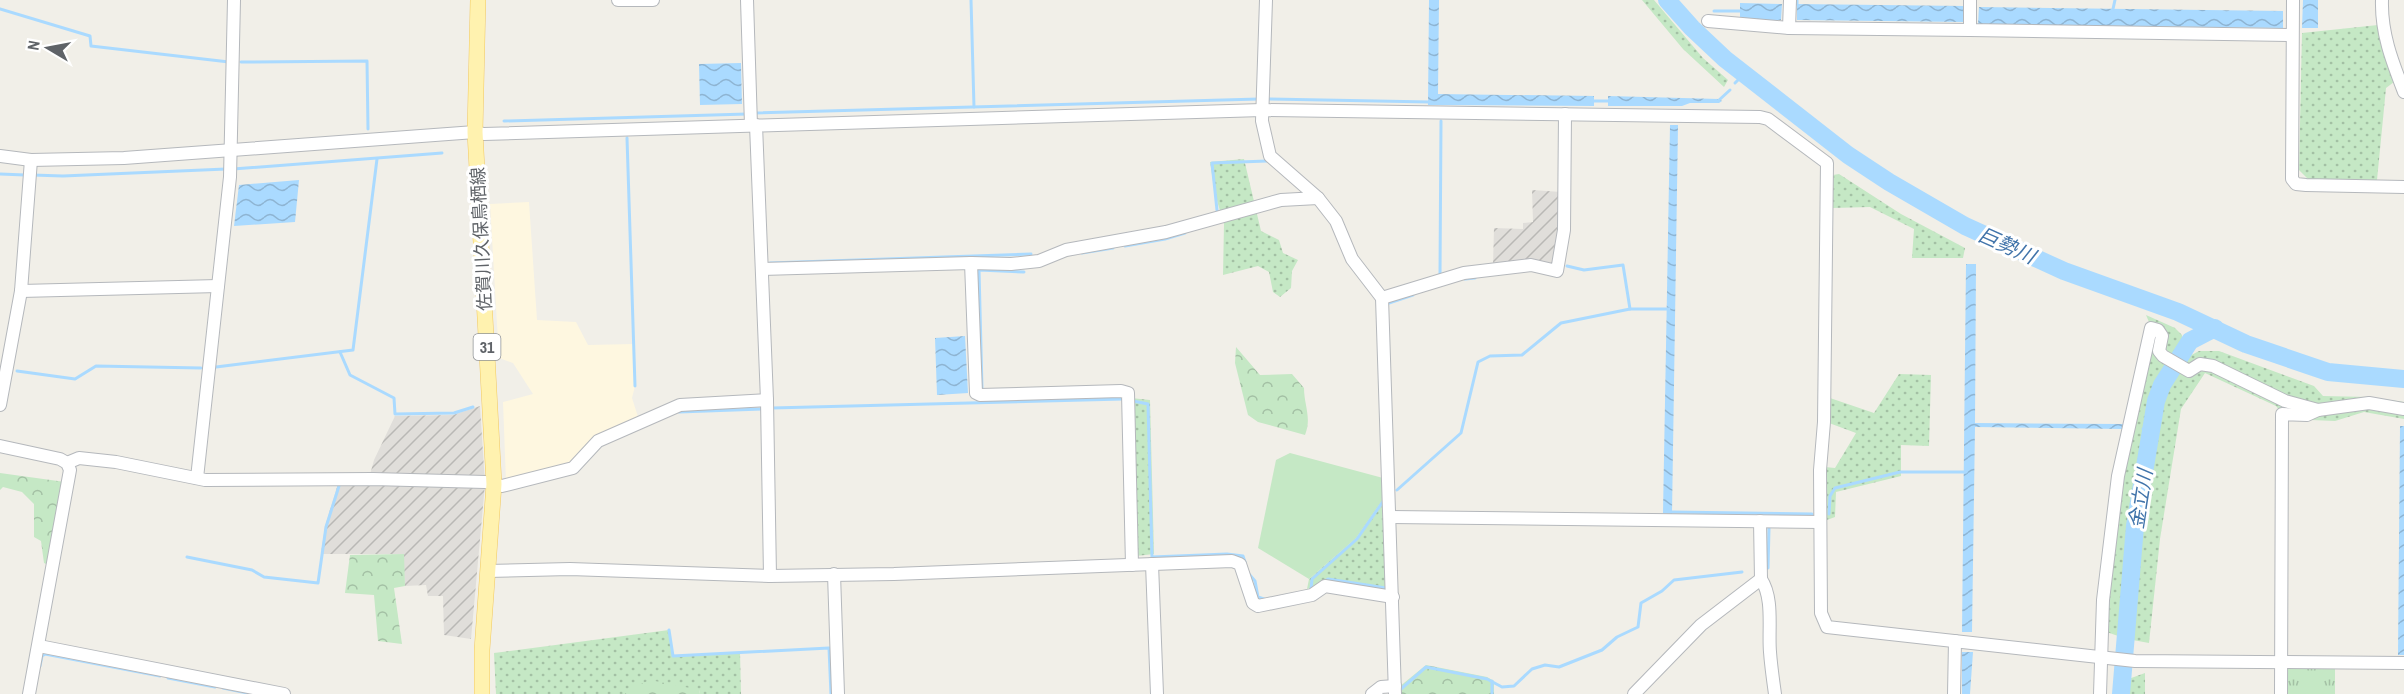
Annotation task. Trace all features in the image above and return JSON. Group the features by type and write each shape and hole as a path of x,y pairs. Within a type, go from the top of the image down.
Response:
{"main road":[{"name":"佐賀川久保鳥栖線","path":"478,0 475,132 494,484 482,650 482,694"}],"street":[{"path":"196,478 230,177 234,0"},
{"path":"618,0 652,0"},
{"path":"747,0 751,107 762,269 770,576"},
{"path":"1266,0 1262,110 1270,156 1318,198 1336,221 1352,259 1382,298 1395,690 1381,687 1372,694"},
{"path":"1790,0 1790,28"},
{"path":"1970,0 1970,30"},
{"path":"2293,0 2292,179 2296,184 2306,185 2404,187"},
{"path":"2382,0 2381,20 2388,53 2404,92"},
{"path":"1707,21 1790,28 2292,35"},
{"path":"0,156 30,170 124,158 231,156 475,132 484,134 1262,110 1760,117 1768,119 1827,163 1824,422 1820,470 1821,613 1827,627 2135,661 2404,663"},
{"path":"1382,298 1464,273 1531,265 1557,271 1564,230 1565,114"},
{"path":"0,405 21,291 30,170"},
{"path":"762,269 971,263 1011,264 1039,261 1066,250 1167,232 1281,200 1318,198"},
{"path":"971,263 976,393 980,395 1121,391 1128,393 1132,565"},
{"path":"21,291 218,286"},
{"path":"2100,694 2104,657 2103,600 2118,476 2151,328 2158,330 2162,336 2159,351 2163,356 2189,371 2200,364 2213,366 2285,401 2318,410"},
{"path":"67,463 79,458 116,462 205,480 373,478 485,482 502,486 573,468 598,441 680,405 767,400"},
{"path":"2281,694 2282,414 2307,415 2318,410 2369,404 2404,409"},
{"path":"0,446 60,459 67,463 70,470 29,694"},
{"path":"1391,517 1820,522"},
{"path":"1760,521 1761,579 1766,586 1775,694"},
{"path":"487,571 570,569 770,576 1232,561 1240,564 1253,603 1258,606 1312,595 1325,586 1393,597"},
{"path":"1152,564 1156,694"},
{"path":"834,574 838,694"},
{"path":"1634,694 1701,625 1761,579"},
{"path":"1954,694 1963,642"},
{"path":"39,646 284,694"}],"shaded area":[{"path":"1532,190 1561,192 1562,227 1555,266 1493,266 1494,228 1523,229 1523,223 1533,222"},
{"path":"529,202 537,320 576,322 588,345 634,344 635,386 632,398 639,420 572,466 506,482 503,402 533,394 513,363 499,358 490,204"},
{"path":"480,406 485,484 471,639 444,635 443,596 428,596 426,585 405,586 403,554 321,554 325,526 338,484 368,482 374,460 395,416 453,415"}],"green space":[{"path":"1642,0 1654,0 1703,58 1728,80 1724,87 1683,49"},
{"path":"2378,25 2394,82 2386,88 2377,180 2308,179 2299,170 2302,33"},
{"path":"1244,159 1261,231 1279,240 1283,253 1298,260 1292,271 1291,288 1280,297 1273,292 1269,272 1258,266 1223,275 1224,224 1215,194 1210,162"},
{"path":"1839,174 1901,214 1965,248 1963,258 1912,258 1914,229 1870,207 1832,208 1833,175"},
{"path":"2146,315 2175,328 2182,335 2182,345 2153,395 2130,521 2118,636 2104,631 2122,479 2155,336"},
{"path":"1236,347 1260,375 1292,374 1304,388 1308,417 1305,435 1258,422 1248,415 1235,363"},
{"path":"2199,351 2219,351 2314,386 2323,396 2369,397 2404,402 2404,419 2364,412 2335,421 2287,419 2276,406 2205,373 2181,409 2160,539 2149,643 2127,639 2138,525 2164,392 2184,359"},
{"path":"1899,374 1931,375 1929,446 1901,445 1901,476 1836,492 1835,517 1827,520 1825,467 1835,468 1856,433 1829,423 1830,398 1874,413"},
{"path":"1131,398 1150,400 1154,554 1136,556"},
{"path":"1290,453 1383,478 1384,498 1356,538 1309,579 1258,548 1276,460"},
{"path":"0,473 65,482 50,566 44,563 41,541 34,537 34,504 22,492 3,487 0,490"},
{"path":"1384,498 1388,591 1328,582 1307,589 1309,579 1356,538"},
{"path":"404,554 405,586 394,588 402,644 378,641 374,595 345,593 350,555"},
{"path":"669,630 673,656 740,652 741,694 699,694 700,690 625,691 625,694 496,694 494,653"},
{"path":"1426,665 1487,677 1494,681 1494,694 1399,694 1399,687"},
{"path":"2287,668 2335,668 2335,694 2286,694"},
{"path":"2145,673 2145,694 2123,694 2123,681"},
{"path":"650,680 700,690 699,694 625,694 625,691"}],"water":[{"path":"1429,0 1439,0 1438,94 1594,96 1594,106 1428,105"},
{"path":"2303,0 2318,0 2318,28 2302,28"},
{"path":"1740,3 1782,4 1781,20 1740,20"},
{"path":"1797,4 1964,6 1963,22 1797,20"},
{"path":"1979,7 2283,11 2283,28 1978,24"},
{"path":"741,63 742,104 700,105 699,64"},
{"path":"1608,96 1719,99 1722,101 1719,103 1690,103 1682,106 1608,106"},
{"path":"1670,125 1678,125 1672,514 1663,513"},
{"path":"299,180 295,222 234,226 239,185"},
{"path":"1966,264 1976,264 1975,423 2123,424 2123,429 1975,427 1972,632 1962,632"},
{"path":"965,336 968,393 937,395 935,338"},
{"path":"2400,426 2404,426 2404,655 2398,655"},
{"path":"1962,652 1973,652 1970,694 1962,694"}],"waterway":[{"path":"971,0 974,107"},
{"name":"巨勢川","path":"1667,0 1692,28 1725,59 1848,155 1889,182 1965,226 2064,271 2178,312 2246,344 2328,372 2404,379"},
{"path":"2113,9 2115,0"},
{"path":"0,9 90,36 91,46 229,62"},
{"path":"1714,11 1742,11"},
{"path":"241,62 367,61 368,129"},
{"path":"1735,83 1744,74"},
{"path":"1718,101 1730,90"},
{"path":"753,113 1259,99"},
{"path":"1266,99 1430,102"},
{"path":"1592,101 1612,101"},
{"path":"504,121 747,114"},
{"path":"1440,275 1441,121"},
{"path":"627,138 635,386"},
{"path":"233,169 442,153"},
{"path":"216,367 353,350 377,159"},
{"path":"1217,210 1212,163 1267,161"},
{"path":"32,175 63,176 226,169"},
{"path":"0,174 25,175"},
{"path":"1125,246 1185,233"},
{"path":"1082,253 1113,248"},
{"path":"770,263 1031,254"},
{"path":"1567,266 1584,270 1623,265 1630,309 1669,309"},
{"path":"982,389 979,270 1024,272"},
{"path":"1465,279 1475,278"},
{"path":"1389,303 1413,295"},
{"path":"1397,490 1461,433 1478,362 1490,356 1522,355 1561,323 1630,309"},
{"name":"金立川","path":"2121,694 2135,526 2156,401 2162,385 2190,341 2215,328"},
{"path":"340,352 350,375 394,398 395,414 454,413 473,407"},
{"path":"17,371 75,379 96,366 201,368"},
{"path":"772,408 1123,399"},
{"path":"1133,401 1148,404 1152,557 1227,554 1243,556 1245,562"},
{"path":"679,412 762,409"},
{"path":"2143,429 2150,430"},
{"path":"1829,514 1830,496 1835,488 1900,472 1966,472"},
{"path":"187,557 252,570 264,577 318,583 326,527 339,486"},
{"path":"1311,589 1312,579 1357,539 1384,500"},
{"path":"1671,512 1812,514"},
{"path":"1768,568 1769,528"},
{"path":"1401,689 1426,667 1487,679 1502,687 1514,686 1532,669 1545,665 1559,667 1602,650 1617,637 1638,627 1641,603 1662,591 1674,580 1742,572"},
{"path":"1249,574 1255,581 1258,597 1264,599"},
{"path":"1324,582 1328,579 1386,588"},
{"path":"669,630 673,656 829,648 831,694"},
{"path":"40,666 42,656 45,654 160,676"},
{"path":"168,678 215,687"},
{"path":"1492,681 1492,694"},
{"path":"223,688 252,694"}]}
